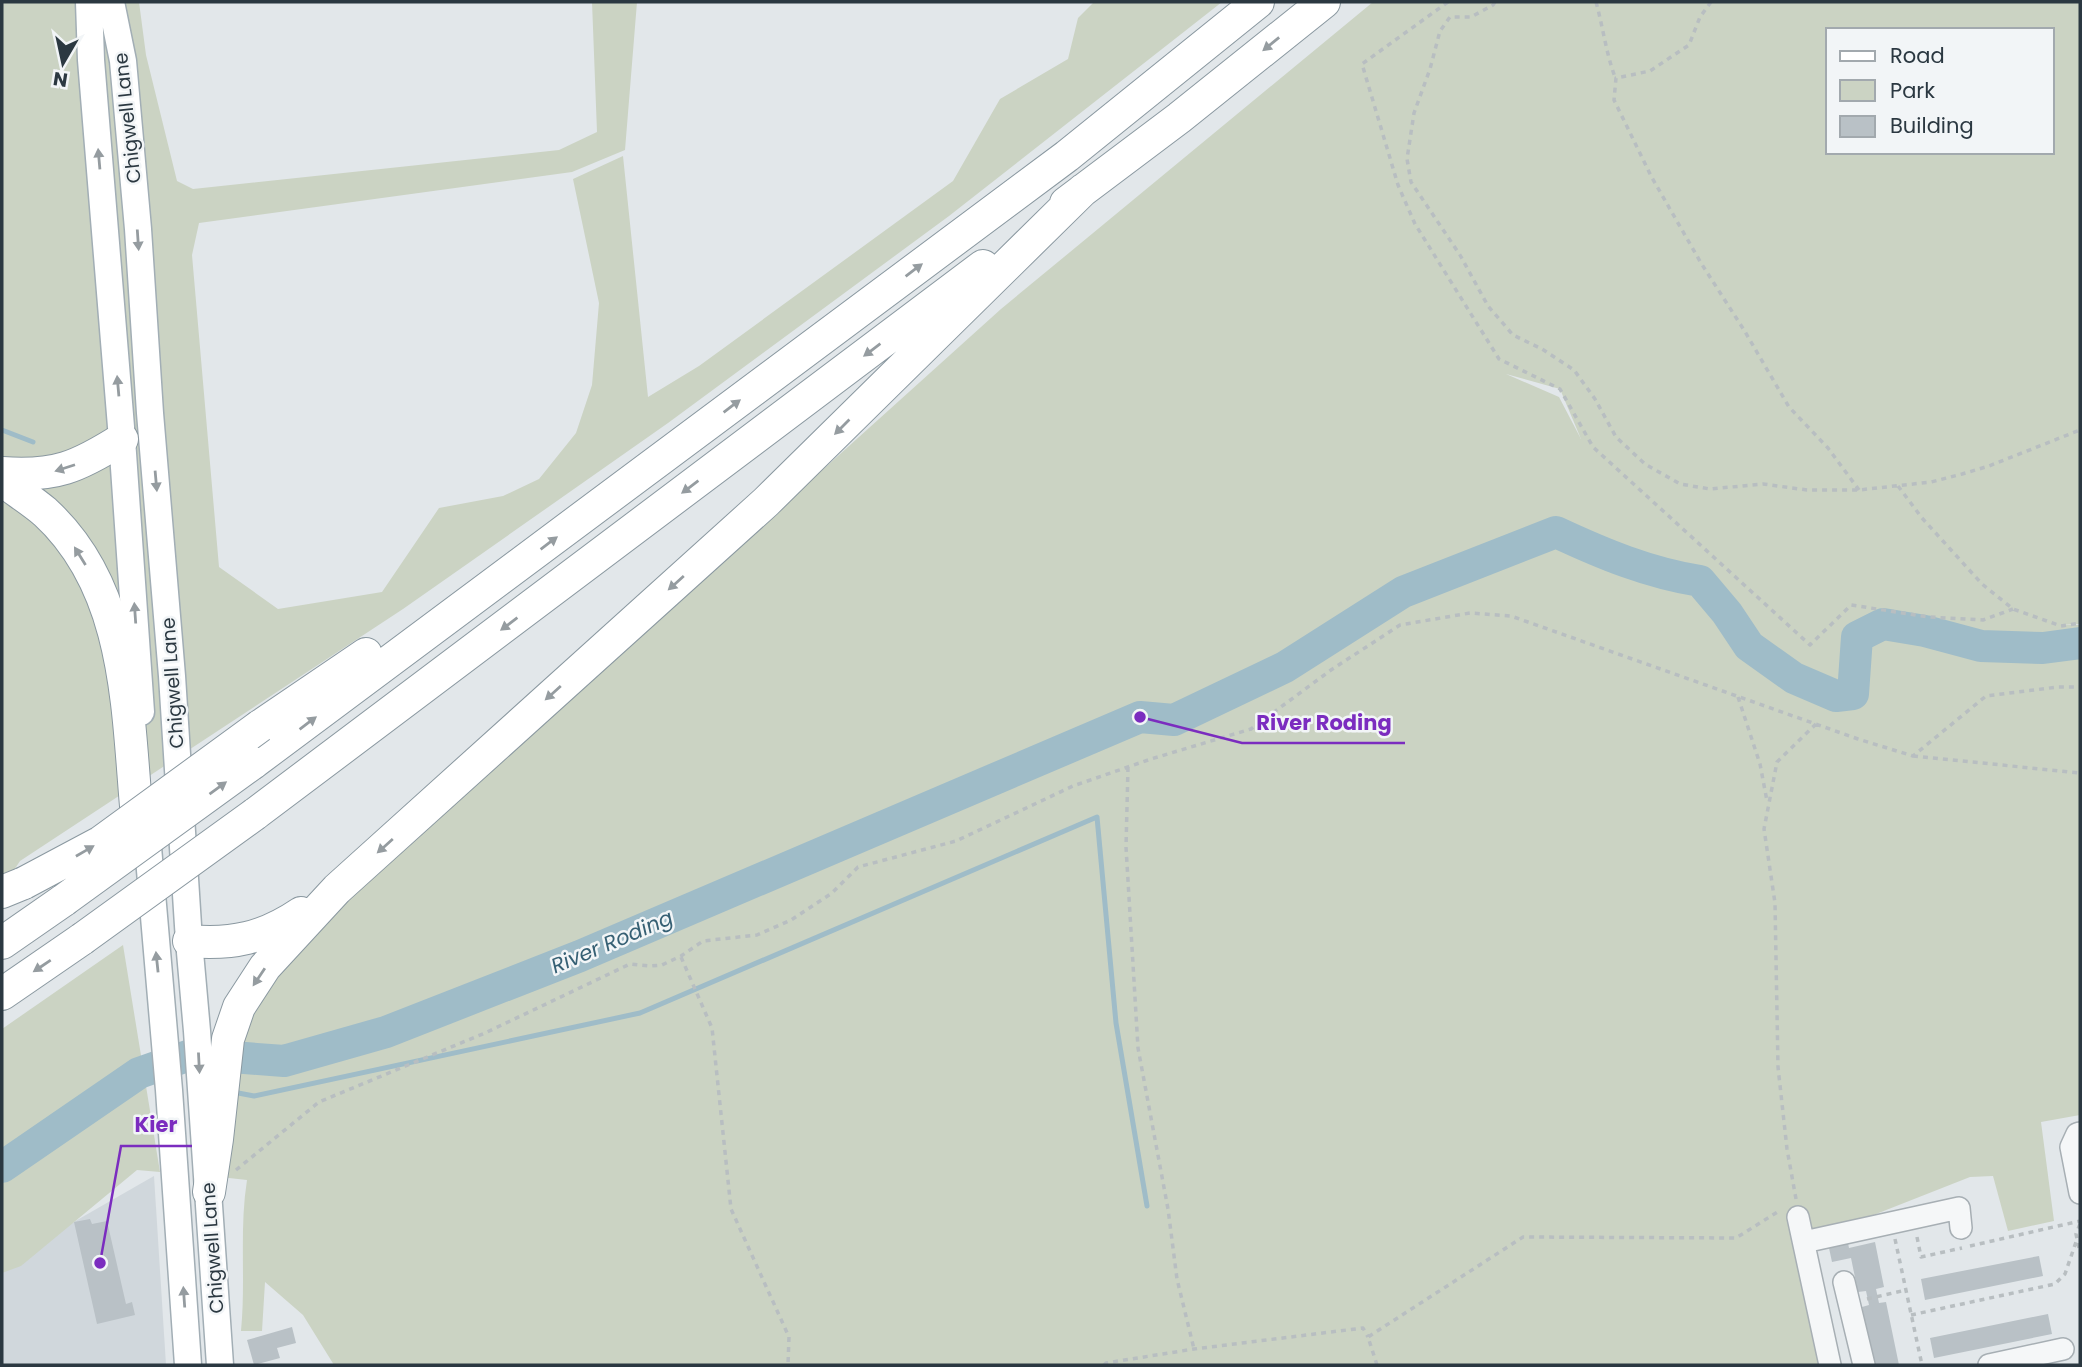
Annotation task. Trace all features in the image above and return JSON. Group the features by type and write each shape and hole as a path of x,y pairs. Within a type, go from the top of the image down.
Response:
{"highway":[{"path":"2,943 253,763 1067,156 1258,2"},
{"path":"2,994 255,814 1179,118 1324,2"},
{"path":"209,1192 217,1139 211,1096 239,1007 265,967 337,889 766,502 1083,190"},
{"path":"2,473 32,475 54,472 86,460 122,439"},
{"path":"2,480 45,513 62,531 77,551 107,606 120,654 137,817 146,833"},
{"path":"13,888 101,842 260,726 373,649 506,575"},
{"path":"189,941 207,943 263,935 337,889"}],"main road":[{"name":"Chigwell Lane","path":"89,2 91,60 139,678 146,833 169,1090 188,1365"},
{"name":"Chigwell Lane","path":"111,2 123,61 138,229 197,1031 211,1096"},
{"path":"122,439 150,413"},
{"path":"154,926 172,936 189,941"},
{"name":"Chigwell Lane","path":"209,1192 220,1365"}],"street":[{"path":"139,678 172,676"},
{"path":"2080,1133 2071,1147 2080,1193"},
{"path":"1804,1242 1959,1210"},
{"path":"1798,1217 1830,1365"},
{"path":"1844,1282 1864,1365"},
{"path":"1989,1365 2063,1349"}],"path":[{"path":"1448,2 1362,64 1398,185 1415,225 1499,359 1560,389 1593,447 1810,645 1851,605 1929,617 1983,620 2013,609"},
{"path":"1495,2 1471,17 1450,17 1440,31 1414,113 1406,159 1411,182 1460,255 1488,306 1513,335 1542,349 1574,370 1595,399 1616,437 1645,464 1680,484 1710,489 1763,484 1807,490 1859,490 1931,482 1962,474 2080,430"},
{"path":"1596,2 1608,58 1616,78 1614,100 1651,176 1789,407 1828,448 1859,490"},
{"path":"1616,78 1650,71 1689,45 1700,17 1711,2"},
{"path":"1898,486 1922,519 1982,584 2013,609 2061,626 2080,622"},
{"path":"209,1192 319,1102 485,1033 630,964 662,965 703,941 757,935 791,920 832,893 858,867 956,841 1073,786 1251,729 1331,670 1400,625 1471,612 1511,616 1913,756 2080,772"},
{"path":"1913,756 1986,696 2080,687"},
{"path":"1738,696 1760,764 1768,806"},
{"path":"1798,1217 1778,1067 1776,904 1764,828 1777,762 1816,724"},
{"path":"1128,767 1126,848 1138,1048 1168,1209 1177,1279 1194,1349"},
{"path":"681,956 712,1028 731,1209 789,1336 788,1365"},
{"path":"1368,1337 1523,1237 1735,1238 1782,1209 1798,1217"},
{"path":"1914,1218 1921,1257 2080,1222"},
{"path":"2080,1222 2076,1234 2080,1253"},
{"path":"1892,1223 1922,1365"},
{"path":"1911,1315 2055,1284 2064,1274 2077,1239"},
{"path":"1855,1301 1906,1290"},
{"path":"1104,1365 1194,1349 1363,1328 1377,1365"}],"shaded area":[{"path":"154,1176 166,1365 2,1365 2,1263"}],"green space":[{"path":"2,2 139,2 146,55 177,181 193,189 559,150 597,132 592,2 637,2 625,150 572,172 199,223 192,255 219,567 278,609 382,592 439,508 503,496 539,479 576,433 592,385 599,303 573,179 623,156 648,397 699,366 953,181 1000,99 1068,59 1078,18 1094,2 1222,2 949,216 668,423 403,609 20,861 2,888"},
{"path":"1373,2 2080,2 2080,624 2060,625 2080,625 2080,1115 2041,1122 2054,1221 2008,1231 1993,1176 1970,1177 1805,1242 1830,1365 334,1365 303,1315 265,1282 262,1331 241,1331 243,1218 247,1180 220,1177 252,1001 352,894 1001,309","holes":["1506,374 1560,389 1581,439 1559,397"]},
{"path":"123,945 160,1172 137,1170 21,1266 2,1273 2,1029"}],"building":[{"path":"90,1219 92,1224 107,1221 126,1304 132,1302 135,1315 97,1324 74,1222"},
{"path":"1875,1242 1884,1287 1876,1289 1879,1303 1886,1302 1899,1365 1875,1365 1862,1307 1869,1305 1866,1291 1858,1292 1851,1258 1832,1262 1829,1248 1848,1243 1849,1248"},
{"path":"2039,1256 2043,1276 1925,1300 1921,1279"},
{"path":"2048,1314 2052,1334 1934,1358 1930,1338"},
{"path":"292,1327 296,1343 277,1348 280,1358 254,1365 247,1340"}],"waterway":[{"path":"2,430 33,442"},
{"name":"River Roding","path":"2,1167 139,1073 193,1054 284,1061 386,1032 580,956 1140,717 1174,720 1285,667 1403,592 1556,532 1626,562 1700,581 1727,613 1749,646 1794,678 1836,696 1853,694 1857,637 1883,624 1925,631 1981,646 2043,648 2080,643"},
{"path":"233,1092 254,1096 640,1013 1097,817 1116,1023 1147,1206"},
{"path":"139,1073 162,1078"}],"place":[{"name":"River Roding","path":"1140,717"},
{"name":"Kier","path":"100,1263"}]}
